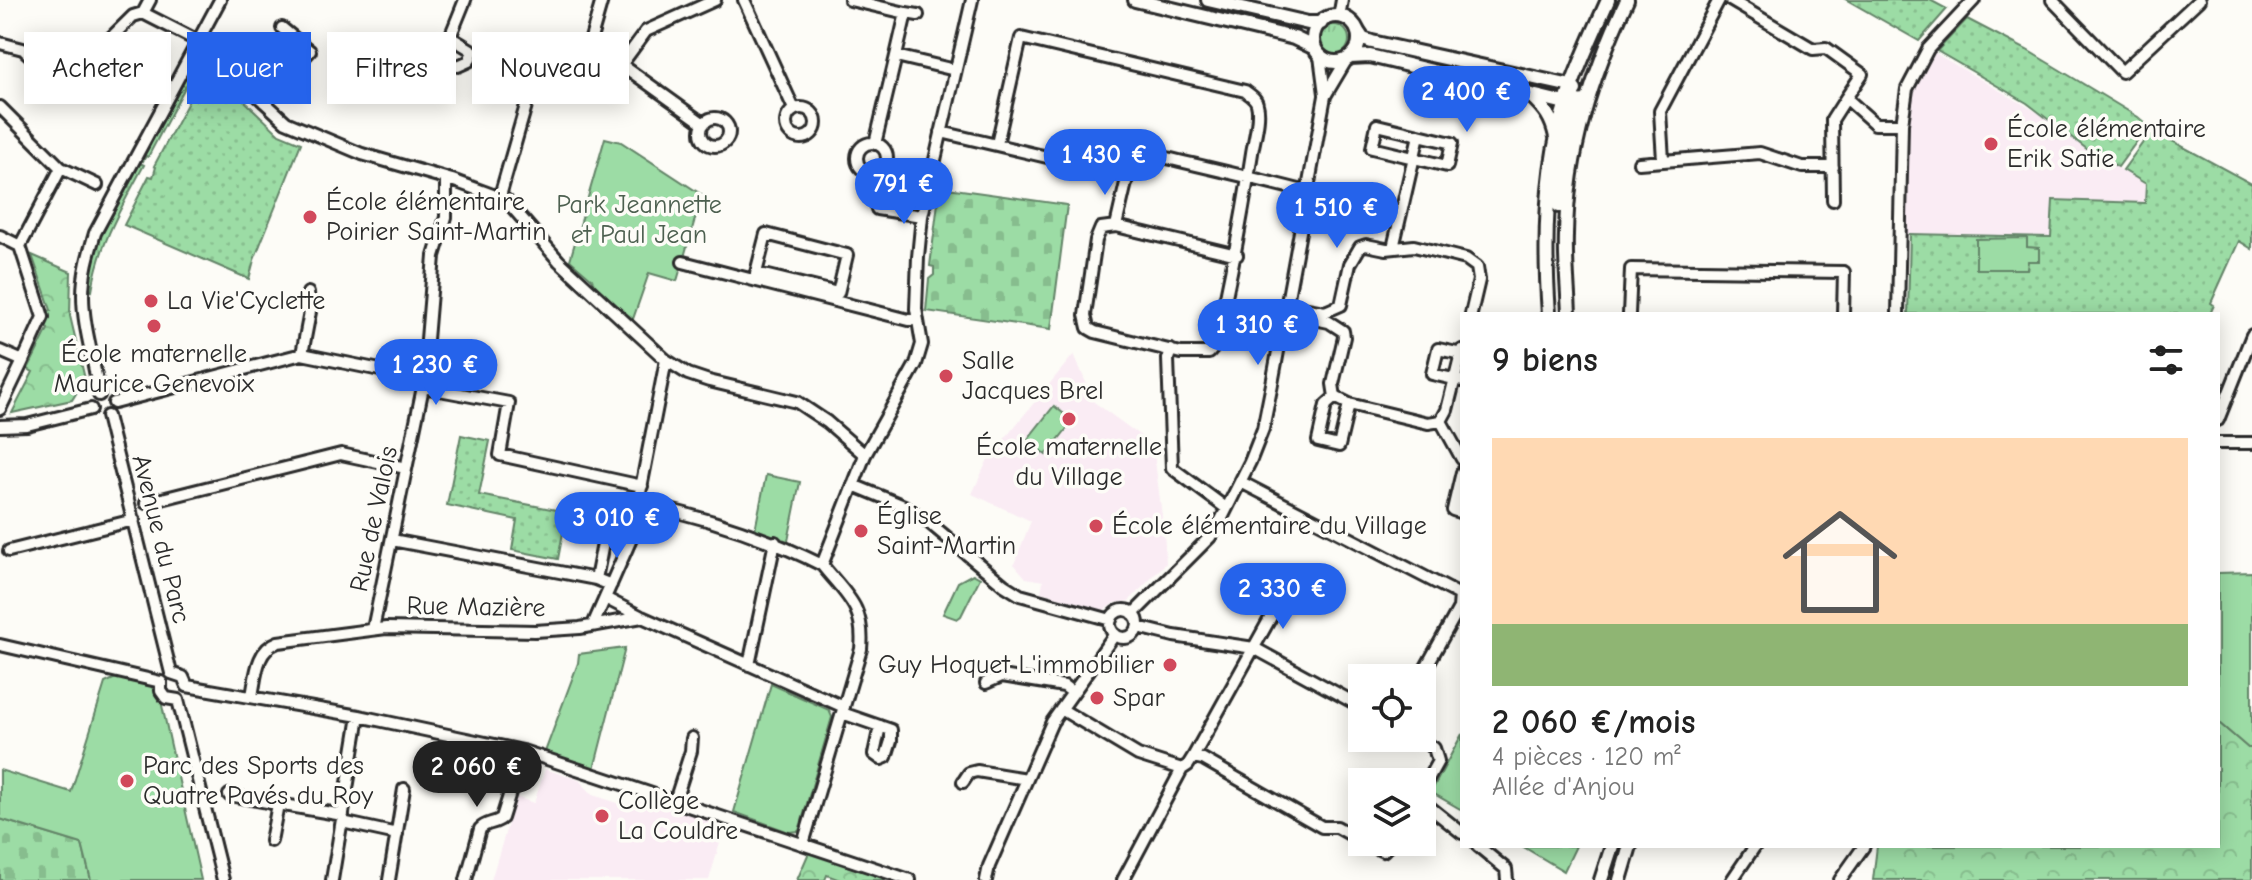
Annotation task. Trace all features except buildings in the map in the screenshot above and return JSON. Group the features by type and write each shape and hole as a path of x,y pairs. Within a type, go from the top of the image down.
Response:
{"main road":[{"path":"1135,0 1294,38 1333,62 1370,56 1528,94 1575,102"},
{"path":"1208,0 1308,23 1321,23"},
{"path":"1569,312 1566,236 1558,212 1575,102 1571,86 1608,0"},
{"path":"1549,312 1545,239 1557,143 1627,0"},
{"path":"1317,52 1314,34 1321,23 1330,17 1339,17 1351,23 1363,39 1372,42 1571,86"},
{"path":"1349,58 1358,45 1357,30"},
{"path":"1571,86 1575,102"},
{"path":"1528,94 1552,120 1557,143"},
{"path":"1601,880 1611,848"},
{"path":"1620,880 1629,848"}],"street":[{"path":"143,13 150,0"},
{"path":"203,32 220,0"},
{"path":"452,32 465,0"},
{"path":"593,32 602,0"},
{"path":"629,54 646,31 715,0"},
{"path":"744,0 794,109"},
{"path":"850,0 918,15"},
{"path":"822,565 865,455 916,364 922,344 918,320 918,257 922,216 972,0"},
{"path":"1339,17 1342,0"},
{"path":"1663,160 1660,111 1719,0"},
{"path":"1730,0 1813,49 1826,48 1862,74 1832,120 1833,200"},
{"path":"1898,312 1902,124 1907,89 1928,49 1974,0"},
{"path":"2052,0 2122,72 2199,0"},
{"path":"0,43 23,49 63,85 133,16 143,13 187,35"},
{"path":"875,144 906,13"},
{"path":"282,28 287,32"},
{"path":"997,144 1021,38 1245,91 1254,97 1258,106 1237,255 1213,351 1193,354 1171,350 1088,328 1085,315 1096,240 1101,228 1116,226 1237,255"},
{"path":"456,41 473,51 469,61 456,65"},
{"path":"1133,614 1210,537 1241,482 1263,429 1325,96 1317,52"},
{"path":"896,56 955,70"},
{"path":"1325,96 1349,58"},
{"path":"99,395 85,324 83,294 86,264 95,233 187,62"},
{"path":"629,71 704,124"},
{"path":"1846,98 1875,124 1902,124"},
{"path":"266,104 286,122 362,154 500,196 512,204 559,261 666,360 688,374 709,381 797,402 827,422 865,455"},
{"path":"500,196 526,104"},
{"path":"0,107 61,168 97,185"},
{"path":"1377,125 1452,143 1447,166 1414,158 1372,148 1377,125"},
{"path":"941,132 1128,176"},
{"path":"1393,248 1419,135"},
{"path":"1116,226 1131,161 1138,154 1146,153 1307,192"},
{"path":"1639,163 1760,153 1802,167 1833,167"},
{"path":"20,246 61,168"},
{"name":"Rue de Valois","path":"373,629 424,383 434,256 446,217 446,180"},
{"path":"877,209 922,216"},
{"path":"766,234 847,255 838,293 756,273 766,234"},
{"path":"0,236 20,246 43,317 0,409"},
{"path":"1330,316 1341,305 1350,264 1360,247 1414,246 1466,259 1477,267 1479,280 1471,312"},
{"path":"683,262 859,308 918,320"},
{"path":"1629,312 1631,269 1844,272 1843,312"},
{"path":"302,354 310,312 308,293"},
{"path":"1286,309 1330,316 1343,331 1333,384 1335,397"},
{"path":"2220,415 2252,335"},
{"path":"1441,421 1458,380 1432,374 1438,349 1460,353"},
{"path":"1171,350 1168,359 1172,468 1226,508"},
{"path":"0,351 23,361"},
{"path":"114,403 302,354 509,403 500,455 642,486"},
{"path":"593,625 632,533 666,360"},
{"path":"2241,362 2252,371"},
{"path":"91,409 94,398 99,395 105,395 114,403"},
{"path":"1335,397 1349,404 1428,423 1441,421"},
{"path":"1335,397 1326,405 1318,441 1339,446 1349,404"},
{"path":"91,409 100,417 107,416 114,403"},
{"path":"0,426 27,425 91,409"},
{"name":"Avenue du Parc","path":"107,416 171,673"},
{"path":"1441,421 1460,455"},
{"path":"2220,443 2252,443"},
{"path":"146,503 341,454 406,468"},
{"path":"1460,480 1453,510 1460,512"},
{"path":"1241,482 1460,595"},
{"path":"853,485 904,506 926,520 1020,595 1111,620"},
{"path":"639,503 679,511 775,542 822,565 850,598 861,618 861,649 803,844"},
{"path":"9,551 134,520"},
{"path":"596,579 606,528 632,533"},
{"path":"392,540 596,579 611,585"},
{"path":"749,665 775,542"},
{"path":"1123,880 1182,769 1193,757 1282,597"},
{"path":"605,598 880,726"},
{"path":"1428,664 1460,609"},
{"path":"1133,614 1120,610 1111,620 1111,628 1115,634 1128,637 1138,627"},
{"path":"1133,614 1138,627"},
{"name":"Rue Mazière","path":"252,696 262,653 268,645 373,629 535,631 642,617"},
{"path":"1138,627 1254,648 1348,699"},
{"path":"986,880 989,866 1027,779 1061,709 1115,634"},
{"path":"0,645 161,682"},
{"path":"161,682 171,673 183,677 187,686 178,700"},
{"path":"986,683 1002,676 1064,686 1072,692"},
{"path":"161,682 163,695 178,700"},
{"path":"187,686 359,716 523,751 910,880"},
{"path":"178,700 223,880"},
{"path":"1061,709 1138,755 1182,769"},
{"path":"332,880 359,716"},
{"path":"675,801 691,751 692,738"},
{"path":"466,880 480,829 502,818 523,751"},
{"path":"1193,757 1203,759 1322,827 1337,827 1348,833"},
{"path":"963,782 969,773 977,771 1027,779"},
{"path":"389,880 404,789"},
{"path":"229,795 397,834"},
{"path":"271,841 278,804"},
{"path":"1436,812 1460,831"},
{"path":"1480,848 1506,869 1507,880"},
{"path":"1732,880 1754,848"},
{"path":"1840,880 1863,848"},
{"path":"456,862 469,866"}],"shaded area":[{"name":"École élémentaire Erik Satie","path":"1928,49 2047,118 2088,150 2146,184 2145,203 2051,237 1900,234 1907,89"},
{"name":"École élémentaire du Village","path":"1074,354 1094,402 1153,445 1164,531 1166,563 1129,601 1114,603 1104,610 1041,592 1043,581 1026,578 1014,564 1031,521 972,494 988,459"},
{"name":"Collège La Couldre","path":"545,769 579,780 593,795 624,805 642,800 725,826 709,880 491,880 516,797 534,803"}],"green space":[{"path":"1847,0 1930,0 1947,9 1919,41"},
{"path":"1967,19 2027,50 2148,126 2118,167 2088,150 2027,103 1937,51"},
{"path":"1334,25 1345,29 1349,40 1345,51 1334,55 1323,51 1319,40 1323,29"},
{"path":"187,72 187,84 143,161 140,159"},
{"path":"187,104 248,104 279,134 301,143 249,279 124,225 149,176 153,177 154,166"},
{"path":"2152,130 2252,184 2252,249 2239,241 2211,303 2214,305 2211,312 1908,312 1910,234 2051,237 2053,200 2145,203 2146,184 2123,170"},
{"name":"Park Jeannette et Paul Jean","path":"605,138 621,142 702,195 677,281 649,273 633,319 595,288 592,279 570,260"},
{"path":"138,162 144,165 106,241 92,291 88,289 90,271 99,239"},
{"path":"940,187 1067,205 1051,329 926,311 929,279 934,275 934,267 930,266"},
{"path":"2027,238 2027,247 2039,248 2039,261 2028,261 2027,269 1976,269 1976,239"},
{"path":"32,255 71,272 70,316 85,379 72,400 12,413 33,372 28,369 48,329 45,326 48,311 51,310"},
{"path":"1054,406 1073,421 1046,455 1027,440"},
{"path":"461,435 490,441 479,495 567,512 558,559 512,550 517,520 447,505"},
{"path":"766,475 800,482 788,541 755,530"},
{"path":"2252,572 2252,748 2248,748 2220,724 2220,573"},
{"path":"973,574 980,578 961,616 957,619 943,614 958,582"},
{"path":"625,648 594,769 545,752 579,654"},
{"name":"Parc des Sports des Quatre Pavés du Roy","path":"120,676 149,683 161,701 201,880 91,880 82,844 0,819 0,770 71,792 105,683"},
{"path":"771,684 829,710 832,717 799,831 789,832 734,812"},
{"path":"2220,724 2248,748 2252,748 2252,880 1873,880 1877,848 2220,848"},
{"path":"1460,738 1460,809 1436,795 1436,783"},
{"path":"0,819 82,844 91,880 0,880"},
{"path":"1525,848 1575,848 1564,871"},
{"path":"810,850 890,880 840,880 827,875 825,880 797,880"}],"place":[{"name":"École élémentaire Erik Satie","path":"1991,144"},
{"name":"École élémentaire Poirier Saint-Martin","path":"310,217"},
{"name":"La Vie'Cyclette","path":"151,301"},
{"name":"École maternelle Maurice Genevoix","path":"154,326"},
{"name":"Salle Jacques Brel","path":"946,376"},
{"name":"École maternelle du Village","path":"1069,419"},
{"name":"École élémentaire du Village","path":"1096,526"},
{"name":"Église Saint-Martin","path":"861,531"},
{"name":"Guy Hoquet L'immobilier","path":"1170,665"},
{"name":"Spar","path":"1097,698"},
{"name":"Parc des Sports des Quatre Pavés du Roy","path":"127,781"},
{"name":"Collège La Couldre","path":"602,816"}]}
